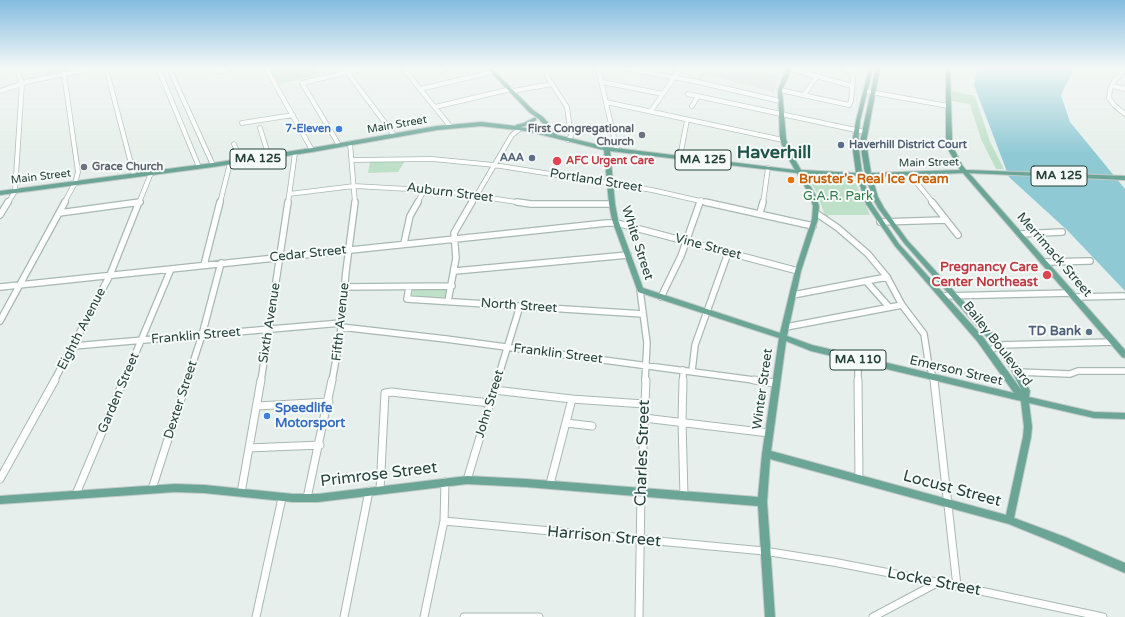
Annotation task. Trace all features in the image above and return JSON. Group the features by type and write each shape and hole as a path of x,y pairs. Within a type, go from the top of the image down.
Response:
{"main road":[{"path":"518,97 553,131 555,136"},
{"name":"Winter Street","path":"770,617 764,551 762,502 766,454 783,338 798,271 816,214 814,199 787,151 783,140 780,97"},
{"name":"Bailey Boulevard","path":"864,97 855,143 859,174 869,204 897,245 943,296 990,352 1015,389 1025,400"},
{"name":"Bailey Boulevard","path":"871,97 863,142 868,175 875,197 906,242 998,344 1017,372 1026,391 1025,400"},
{"name":"Merrimack Street","path":"948,97 951,147 957,161 1125,355"},
{"path":"531,110 534,119 532,130"},
{"path":"515,127 526,124 534,119"},
{"path":"539,132 543,121"},
{"name":"Main Street","path":"0,193 230,163 450,126 484,124 532,130 607,149 800,172 868,175 936,171 965,172"},
{"name":"White Street","path":"607,149 612,204 640,290 661,298 773,332 783,338"},
{"name":"Main Street","path":"868,175 878,178 913,178 965,172"},
{"name":"MA 125","path":"965,172 1125,178"},
{"name":"Emerson Street","path":"783,338 811,348 1025,400 1094,415 1125,416"},
{"path":"1008,520 1027,437 1028,422 1025,400"},
{"name":"Locust Street","path":"766,454 1008,520 1065,542 1125,568"},
{"name":"Primrose Street","path":"0,500 152,489 188,488 282,498 307,498 467,480 550,484 762,502"}],"street":[{"path":"0,215 15,191 18,161 20,97"},
{"path":"0,321 75,183 78,172 67,97"},
{"path":"114,97 134,175"},
{"path":"171,97 200,167"},
{"path":"182,97 212,165"},
{"path":"283,97 312,150"},
{"path":"310,97 339,145"},
{"path":"366,97 394,135"},
{"path":"426,97 450,126"},
{"path":"435,107 481,97"},
{"path":"560,97 567,107 571,136 568,140"},
{"path":"605,97 617,150"},
{"path":"650,111 661,97"},
{"path":"692,106 698,97"},
{"path":"702,97 780,112 787,116 865,132"},
{"path":"761,97 780,101"},
{"path":"812,97 849,105 851,97"},
{"path":"898,97 948,106"},
{"path":"1111,97 1111,102 1124,113"},
{"path":"606,102 783,140"},
{"path":"242,123 293,115"},
{"path":"182,122 192,120"},
{"path":"680,157 687,120"},
{"path":"260,128 269,157"},
{"path":"448,301 455,271 456,258 454,233 512,135 521,128"},
{"path":"562,138 570,132"},
{"path":"234,144 241,161"},
{"name":"Fifth Avenue","path":"307,498 329,402 341,325 344,287 354,218 354,186 350,144"},
{"name":"Sixth Avenue","path":"240,493 257,406 295,153"},
{"name":"Portland Street","path":"352,160 432,159 494,165 609,182 701,200 813,226"},
{"path":"204,265 230,163"},
{"path":"760,213 765,193 768,168"},
{"name":"Eighth Avenue","path":"0,479 74,346 110,275 151,173"},
{"path":"913,178 958,235"},
{"name":"Auburn Street","path":"289,194 354,186 425,189 536,204 612,204"},
{"path":"404,244 410,216 425,189"},
{"path":"661,298 686,242 701,200"},
{"path":"59,213 140,202"},
{"path":"816,214 830,222 868,254 887,277 896,290 902,305 924,334 928,360 934,378 957,586"},
{"path":"880,222 946,220"},
{"name":"Cedar Street","path":"0,287 454,238 617,223"},
{"name":"Vine Street","path":"617,223 798,271"},
{"path":"1020,234 1062,232"},
{"path":"692,371 693,351 728,253"},
{"path":"455,271 628,255"},
{"path":"1044,262 1090,261"},
{"name":"Dexter Street","path":"152,489 202,335 221,263"},
{"name":"Garden Street","path":"76,494 171,269"},
{"path":"793,295 887,277"},
{"path":"866,281 888,307"},
{"path":"344,287 452,286"},
{"name":"North Street","path":"409,287 407,299 643,314"},
{"name":"Charles Street","path":"639,617 641,492 647,343 640,290"},
{"path":"943,296 1123,296"},
{"path":"786,326 902,305"},
{"name":"John Street","path":"467,480 520,306"},
{"name":"Franklin Street","path":"74,346 269,329 341,325 776,383"},
{"path":"990,352 998,344 1114,342"},
{"path":"858,360 859,479"},
{"path":"684,370 682,422 684,496"},
{"path":"1017,372 1070,374 1078,372 1125,371"},
{"path":"494,390 572,399 644,404"},
{"path":"380,490 383,398 386,392 490,403"},
{"path":"550,484 572,399"},
{"path":"257,406 329,402"},
{"path":"644,418 769,433"},
{"path":"566,423 592,426"},
{"path":"249,448 320,445"},
{"path":"424,617 436,568 444,521 445,482"},
{"path":"344,617 369,491"},
{"path":"256,617 282,498"},
{"name":"Harrison Street","path":"444,521 764,551"},
{"name":"Locke Street","path":"764,551 833,562 937,582 1103,617"},
{"path":"873,617 937,582"},
{"path":"464,617 539,617"}],"green space":[{"path":"952,97 975,97 990,142 1004,169 996,169 981,139 970,104 952,101"},
{"path":"405,161 398,172 368,173 370,162"},
{"name":"G.A.R. Park","path":"816,177 852,180 856,184 870,215 825,216 817,193 810,181"},
{"path":"413,289 447,289 445,297 412,296"}],"water":[{"path":"978,97 1062,97 1070,122 1125,189 1125,291 1068,231 1009,177"}],"place":[{"name":"7-Eleven","path":"339,129"},
{"name":"First Congregational Church","path":"642,135"},
{"name":"Haverhill District Court","path":"841,145"},
{"name":"AAA","path":"532,158"},
{"name":"AFC Urgent Care","path":"557,161"},
{"name":"Grace Church","path":"84,167"},
{"name":"Bruster's Real Ice Cream","path":"791,180"},
{"name":"Pregnancy Care Center Northeast","path":"1047,275"},
{"name":"TD Bank","path":"1089,332"},
{"name":"Speedlife Motorsport","path":"267,416"}],"district":[{"name":"Haverhill","path":"774,153"}]}
